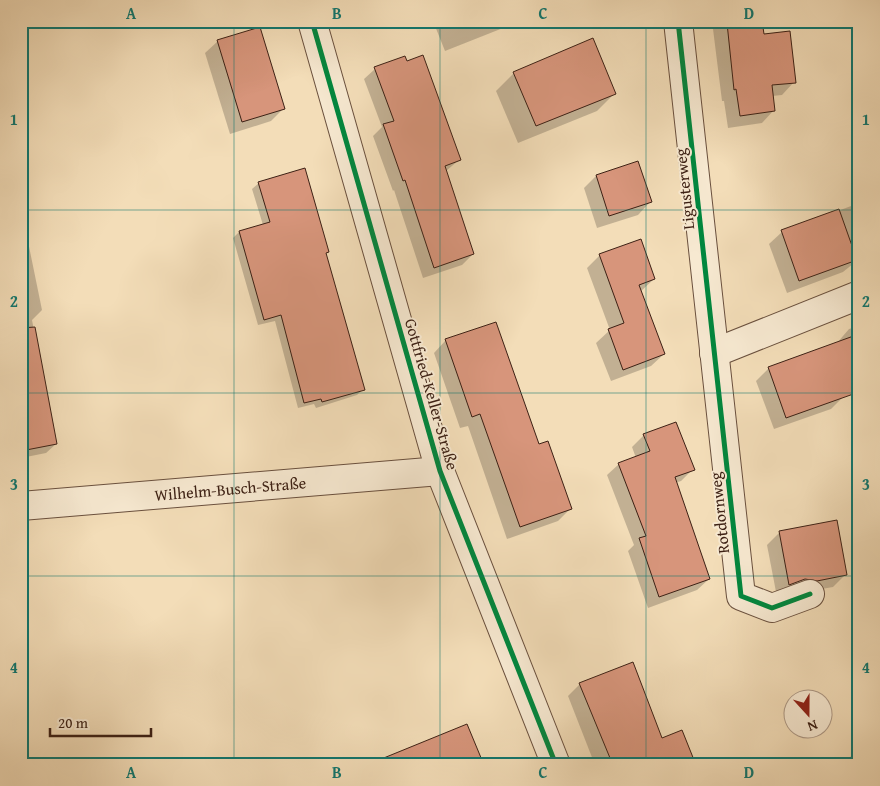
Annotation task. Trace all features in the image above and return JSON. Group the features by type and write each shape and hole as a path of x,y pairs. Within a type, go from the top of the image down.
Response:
{"street":[{"name":"Gottfried-Keller-Straße","path":"312,21 440,470 556,765"},
{"name":"Ligusterweg","path":"678,21 714,353"},
{"path":"714,353 859,295"},
{"name":"Rotdornweg","path":"714,353 741,596 772,608 810,594"},
{"name":"Wilhelm-Busch-Straße","path":"21,506 440,470"}],"building":[{"path":"762,21 764,34 790,31 796,83 772,85 775,111 740,116 736,89 734,90 727,23"},
{"path":"260,27 285,109 242,122 217,40"},
{"path":"593,38 616,94 536,126 513,72"},
{"path":"423,55 461,160 445,166 474,254 434,268 405,180 403,181 383,124 394,121 374,67 405,56 407,61"},
{"path":"638,161 652,202 609,216 596,175"},
{"path":"305,168 329,252 326,253 365,390 322,402 321,399 304,403 281,315 264,320 239,231 270,222 258,182"},
{"path":"839,209 857,260 799,281 781,230"},
{"path":"641,239 655,279 639,285 665,354 623,370 608,329 624,323 599,254"},
{"path":"496,322 539,444 548,441 572,509 520,527 480,414 472,417 445,339"},
{"path":"35,327 57,444 21,451 21,328"},
{"path":"859,334 859,392 786,418 768,367"},
{"path":"676,422 695,470 675,477 710,579 659,597 639,538 646,536 618,463 650,451 643,434"},
{"path":"837,520 847,575 817,581 805,579 789,585 779,531"},
{"path":"633,662 662,738 682,730 696,765 598,765 597,762 610,758 579,683"},
{"path":"467,724 484,765 369,765 369,764"}],"cycle path":[{"path":"312,21 440,471 556,765"},
{"path":"678,21 741,596 772,608 810,594"}]}
